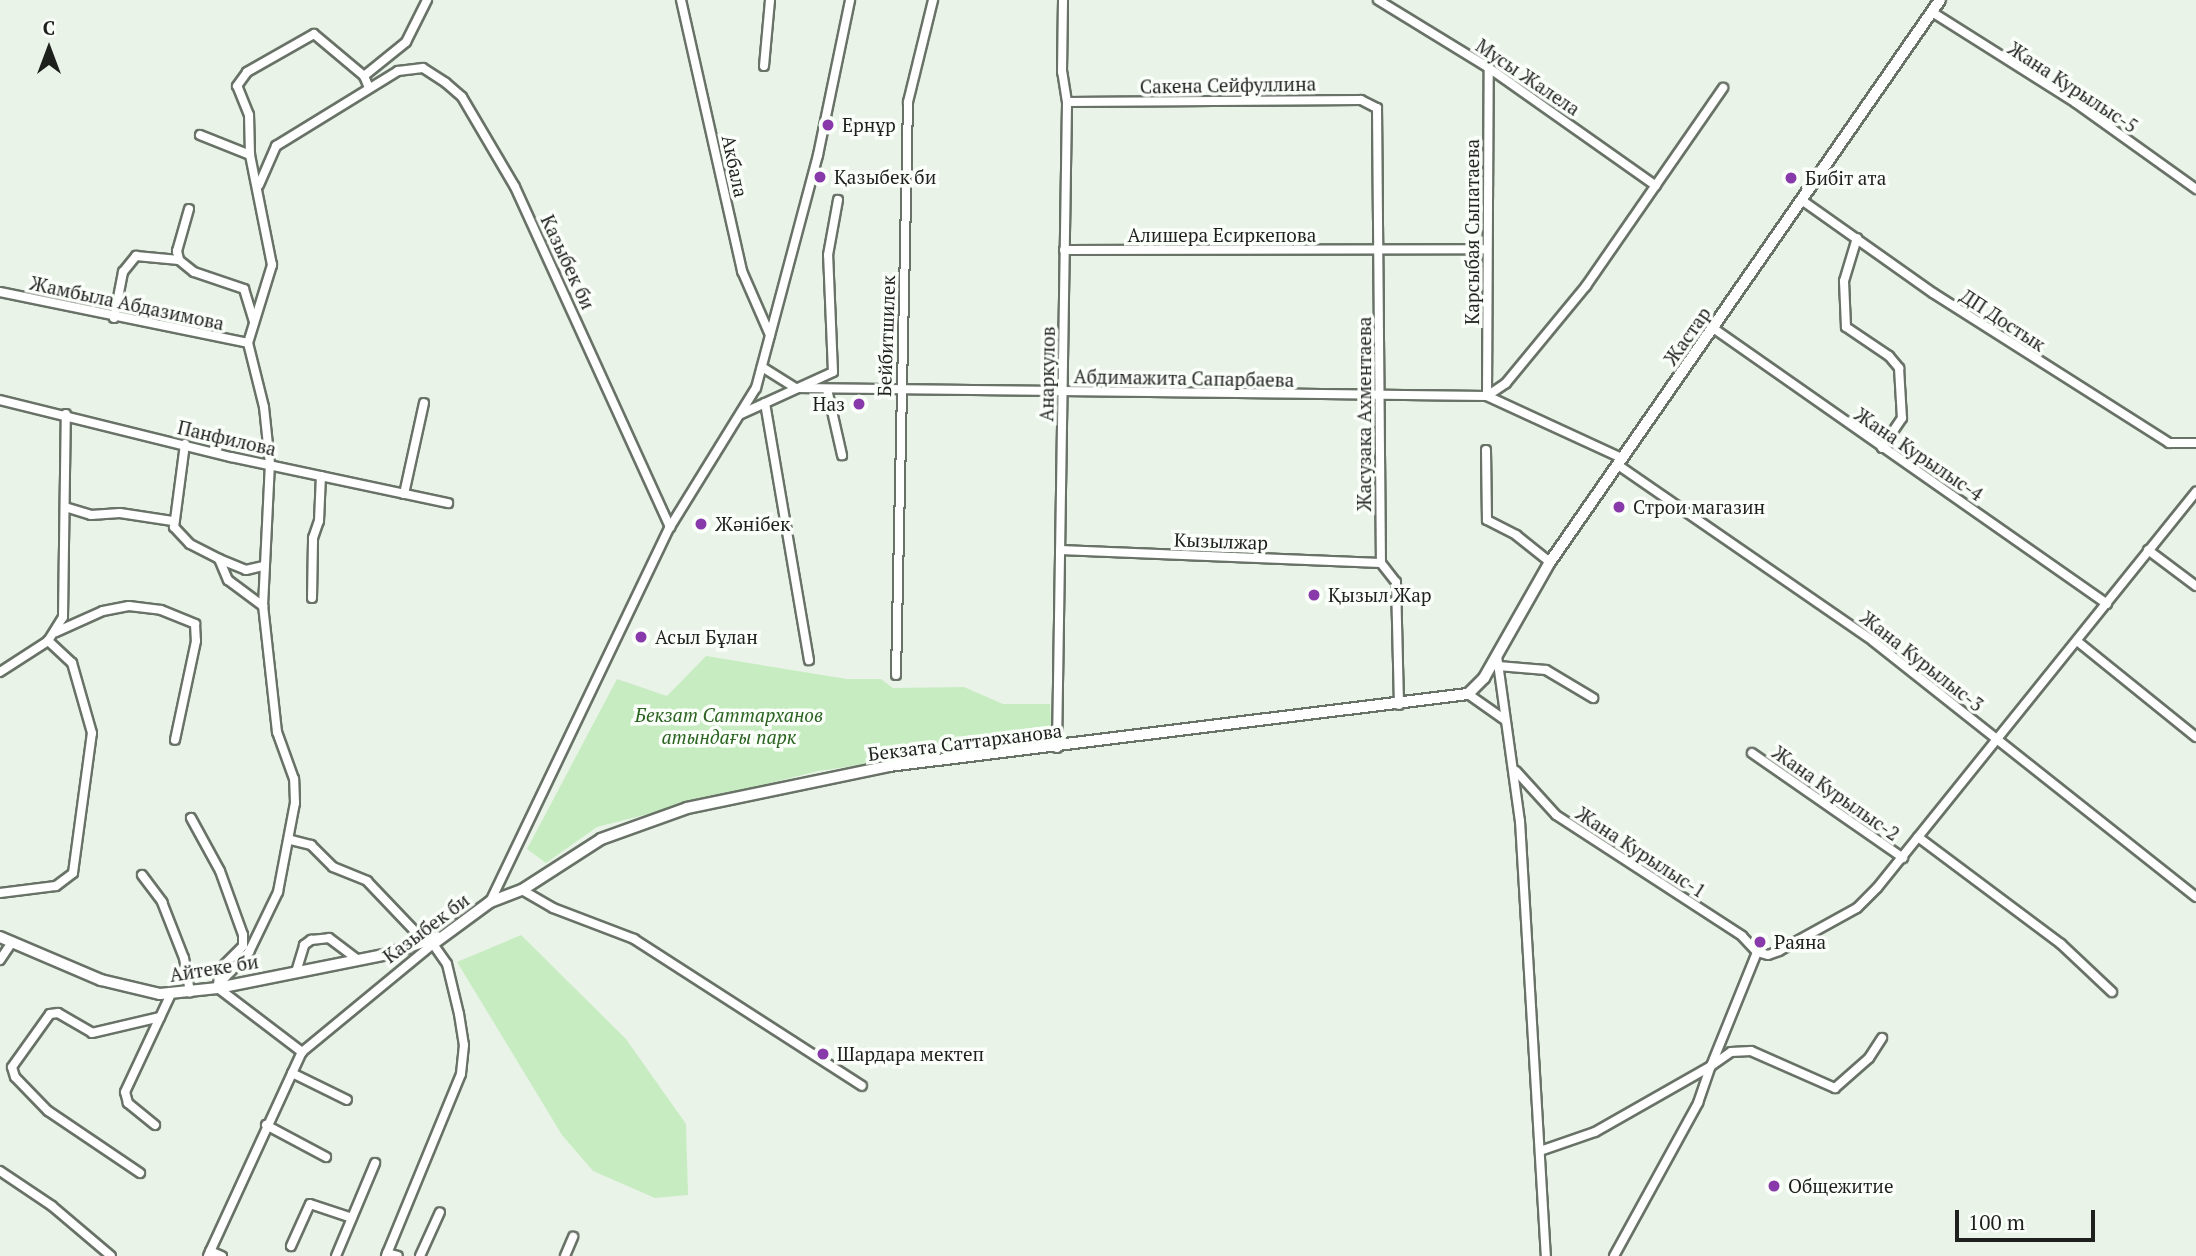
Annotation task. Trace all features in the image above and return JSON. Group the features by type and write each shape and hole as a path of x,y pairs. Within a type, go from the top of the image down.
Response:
{"street":[{"path":"364,76 406,42 428,0"},
{"name":"Акбала","path":"681,0 742,271 769,335"},
{"path":"764,66 770,0"},
{"name":"Казыбек би","path":"209,1254 266,1125 302,1052 432,941 490,902 670,527 741,414 762,367 818,155 850,0"},
{"name":"Бейбитшилек","path":"896,675 908,102 933,0"},
{"name":"Анаркулов","path":"1057,748 1067,102 1062,72 1063,0"},
{"name":"Мусы Жалела","path":"1378,0 1489,68 1656,186"},
{"name":"Жастар","path":"1468,694 1497,661 1549,562 1803,201 1940,0"},
{"name":"Жана Курылыс-5","path":"1932,12 2076,103 2196,189"},
{"path":"314,34 364,76 369,88 276,146 259,186 250,155 250,115 237,86 247,72 314,34"},
{"name":"Казыбек би","path":"369,88 398,71 423,68 462,97 515,187 670,527"},
{"name":"Карсыбая Сыпатаева","path":"1487,396 1489,68"},
{"path":"1487,396 1506,383 1586,286 1723,88"},
{"name":"Сакена Сейфуллина","path":"1067,102 1361,100 1372,102 1378,117"},
{"name":"Жасузака Ахментаева","path":"1378,117 1381,563 1396,582 1399,705"},
{"path":"200,135 250,155"},
{"name":"Жамбыла Абдазимова","path":"218,987 249,952 260,931 278,892 291,840 294,779 277,732 263,607 270,464 264,407 248,343 272,265 260,218 259,186"},
{"path":"741,414 834,369 828,255 838,200"},
{"name":"ДП Достык","path":"1803,201 1944,301 2169,443 2196,443"},
{"path":"179,260 177,251 189,209"},
{"path":"1857,238 1844,281 1846,327 1889,356 1899,369 1902,418 1882,448"},
{"name":"Алишера Есиркепова","path":"1064,250 1486,249"},
{"path":"114,318 123,272 136,256 179,260 194,272 244,289 254,322"},
{"name":"Жамбыла Абдазимова","path":"0,292 114,318 248,343"},
{"name":"Жана Курылыс-4","path":"1713,328 2107,604"},
{"path":"762,367 796,388"},
{"name":"Абдимажита Сапарбаева","path":"796,388 1378,397 1487,396 1620,461"},
{"path":"827,389 842,455"},
{"name":"Панфилова","path":"0,400 321,476 448,503"},
{"path":"765,403 809,660"},
{"path":"404,494 424,404"},
{"path":"56,632 66,597 66,414"},
{"path":"185,444 173,521 180,536 219,559 246,570 263,566"},
{"path":"1486,450 1487,520 1516,535 1549,562"},
{"name":"Жана Курылыс-3","path":"1620,461 1874,642 2196,897"},
{"path":"312,598 313,538 319,521 321,476"},
{"path":"1614,1256 1698,1103 1757,952 1768,955 1779,951 1857,908 1903,858 1996,738 2196,492"},
{"path":"65,507 91,514 120,513 173,521"},
{"name":"Кызылжар","path":"1060,550 1381,563"},
{"path":"2148,550 2196,586"},
{"path":"219,559 228,580 263,607"},
{"path":"0,672 48,641 56,632 103,611 129,607 161,610 195,624 196,641 175,740"},
{"path":"0,893 57,886 73,873 92,733 72,663 48,641"},
{"path":"2077,641 2196,737"},
{"path":"1546,1256 1516,771 1505,720 1497,661 1546,670 1592,698"},
{"path":"1468,694 1505,720"},
{"name":"Бекзата Саттарханова","path":"490,902 523,890 601,839 687,808 889,766 1057,748 1468,694"},
{"name":"Жана Курылыс-2","path":"1752,753 1903,858"},
{"name":"Жана Курылыс-1","path":"1516,771 1556,815 1742,936 1757,952"},
{"path":"191,818 220,871 243,935 243,946 219,970 218,987 302,1052"},
{"path":"1919,837 2061,944 2112,992"},
{"path":"291,840 311,845 332,866 367,881 432,941 447,964 464,1045 461,1074 387,1254 398,1256"},
{"path":"142,875 162,902 184,958 190,992"},
{"path":"523,890 553,908 634,939 862,1086"},
{"path":"0,927 0,937"},
{"name":"Айтеке би","path":"0,937 101,980 171,994 358,960 432,941"},
{"path":"296,972 304,945 311,940 329,938 358,960"},
{"path":"0,960 12,942"},
{"path":"155,1125 128,1103 125,1093 171,994"},
{"path":"141,1173 48,1111 15,1077 12,1067 50,1014 58,1013 92,1032 159,1017"},
{"path":"1540,1150 1595,1132 1731,1052 1751,1051 1835,1088 1869,1058 1882,1038"},
{"path":"292,1073 347,1100"},
{"path":"266,1125 326,1157"},
{"path":"336,1256 375,1163"},
{"path":"0,1171 52,1206 111,1256"},
{"path":"291,1246 310,1204 352,1218"},
{"path":"420,1256 439,1212"},
{"path":"565,1256 573,1237"},
{"path":"209,1254 222,1256"}],"green space":[{"name":"Бекзат Саттарханов атындағы парк","path":"706,656 847,679 881,679 893,688 964,687 1003,704 1050,704 1052,738 818,771 597,827 546,863 527,849 617,679 667,696"},
{"path":"521,935 626,1039 686,1124 688,1195 655,1198 593,1171 562,1135 457,962"}],"place":[{"name":"Ернұр","path":"828,125"},
{"name":"Қазыбек би","path":"820,177"},
{"name":"Бибіт ата","path":"1791,178"},
{"name":"Наз","path":"859,404"},
{"name":"Строи магазин","path":"1619,507"},
{"name":"Жәнібек","path":"701,524"},
{"name":"Қызыл Жар","path":"1314,595"},
{"name":"Асыл Бұлан","path":"641,637"},
{"name":"Раяна","path":"1760,942"},
{"name":"Шардара мектеп","path":"823,1054"},
{"name":"Общежитие","path":"1774,1186"}]}
